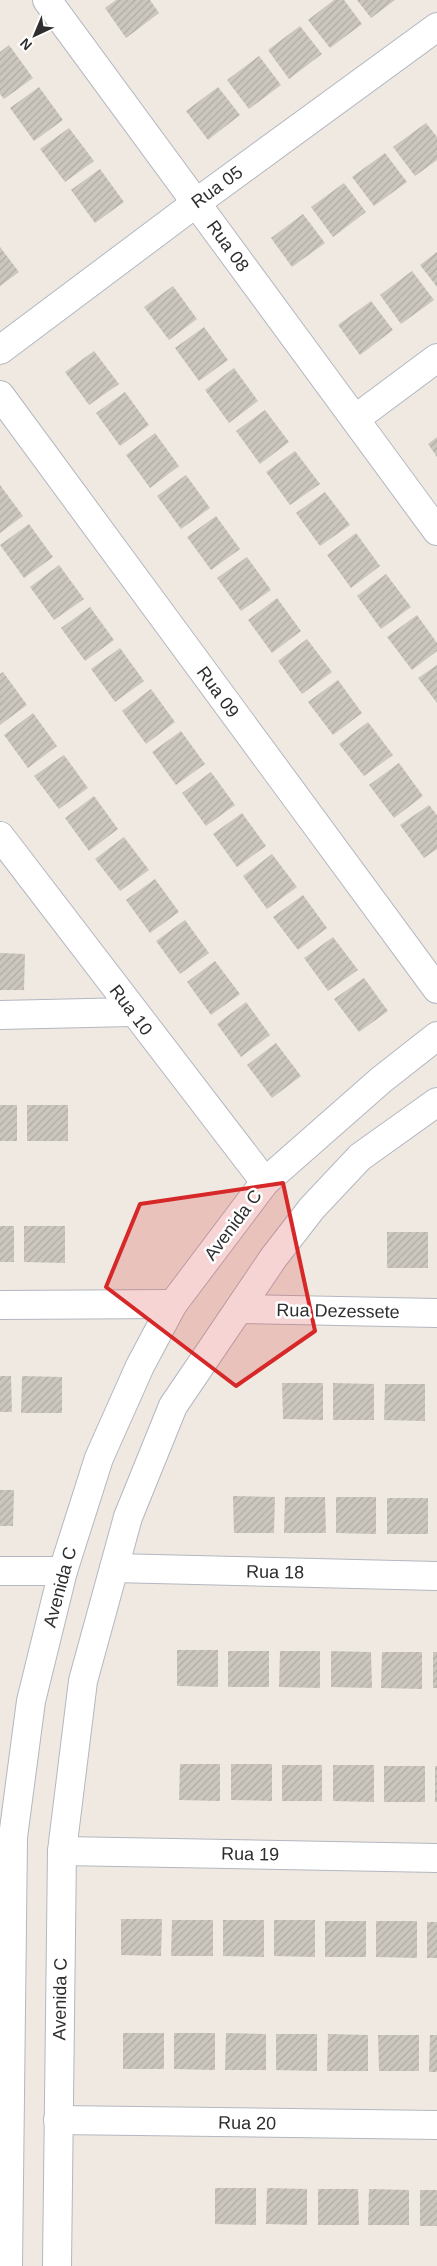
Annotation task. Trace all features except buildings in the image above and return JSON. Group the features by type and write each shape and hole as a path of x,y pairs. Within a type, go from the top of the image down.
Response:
{"street":[{"name":"Rua 08","path":"48,0 437,531"},
{"name":"Rua 05","path":"0,350 196,203 437,27"},
{"path":"355,419 437,358"},
{"name":"Rua 09","path":"0,395 437,989"},
{"name":"Rua 10","path":"0,836 132,1012 265,1182"},
{"path":"0,1015 132,1012"},
{"name":"Avenida C","path":"8,2266 5,2121 6,1837 31,1701 63,1570 99,1458 140,1366 174,1304 265,1182 381,1080 437,1036"},
{"name":"Avenida C","path":"57,2266 62,1851 83,1681 128,1517 173,1406 239,1309 312,1208 360,1157 437,1102"},
{"path":"0,1305 174,1304"},
{"name":"Rua Dezessete","path":"239,1309 437,1313"},
{"name":"Rua 18","path":"114,1568 437,1576"},
{"path":"0,1571 63,1570"},
{"name":"Rua 19","path":"62,1851 437,1858"},
{"name":"Rua 20","path":"58,2120 437,2125"}],"highlighted area":[{"path":"283,1183 315,1331 236,1386 106,1287 140,1204"}]}
